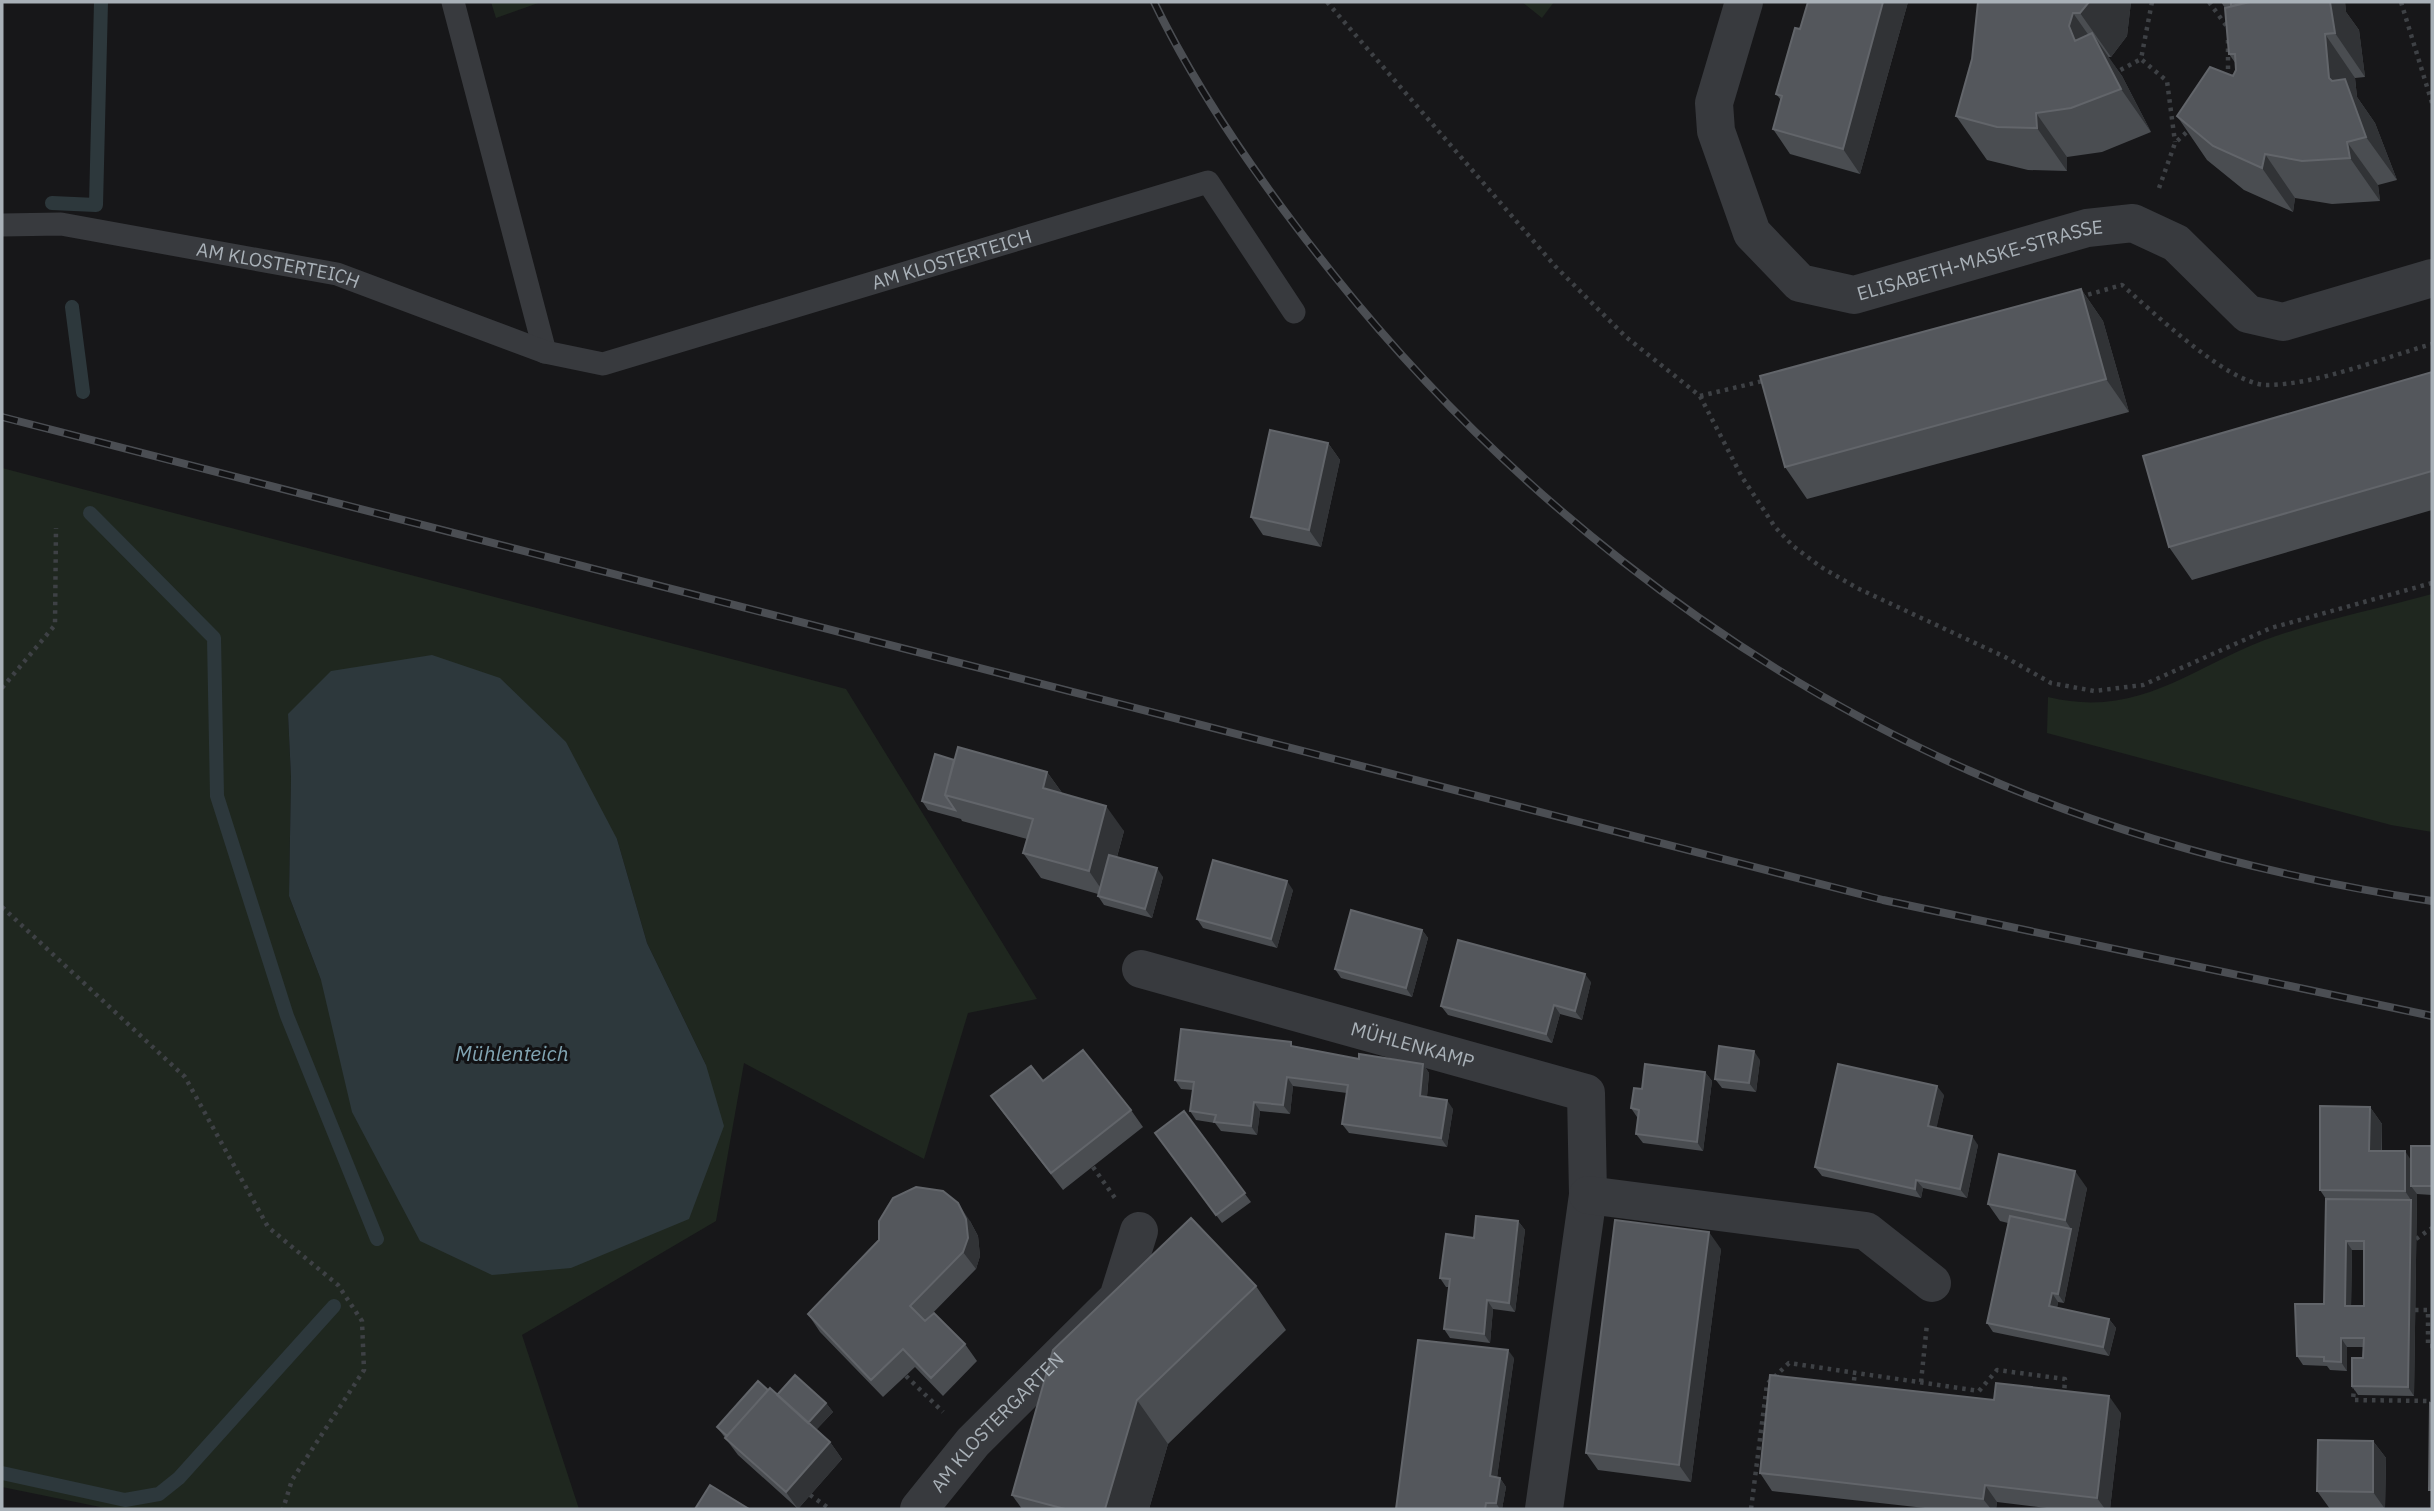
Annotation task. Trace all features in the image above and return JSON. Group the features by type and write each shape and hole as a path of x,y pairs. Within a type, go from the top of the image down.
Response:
{"street":[{"name":"ELISABETH-MASKE-STRASSE","path":"1744,2 1714,103 1716,131 1752,233 1800,283 1854,295 2087,228 2133,223 2176,243 2248,314 2283,322 2432,278"},
{"name":"MÜHLENKAMP","path":"1141,969 1586,1093 1588,1195 1544,1509"},
{"path":"1588,1195 1866,1231 1932,1283"},
{"name":"AM KLOSTERGARTEN","path":"919,1509 973,1442 1118,1298 1139,1231"}],"lane":[{"path":"453,2 545,352"},
{"name":"AM KLOSTERTEICH","path":"2,225 61,224 337,274 545,352 603,364 1208,182 1294,312"}],"path":[{"path":"1327,2 1563,275 1626,337 1700,396 1742,477 1775,527 1793,546 1821,567 1857,588 2005,657 2051,683 2094,691 2143,685 2272,628 2432,583"},
{"path":"2141,59 2152,2"},
{"path":"2209,2 2228,25 2228,90"},
{"path":"2401,2 2432,103"},
{"path":"2228,25 2235,25"},
{"path":"2103,79 2141,59"},
{"path":"2141,59 2167,81 2175,143 2193,125"},
{"path":"2072,299 2122,285 2216,365 2264,385 2314,378 2432,344"},
{"path":"1700,396 1770,379"},
{"path":"2,688 55,625 56,528"},
{"path":"2,907 185,1077 268,1227 338,1285 362,1321 364,1370 292,1480 283,1509"},
{"path":"2416,1239 2432,1228"},
{"path":"1921,1382 1932,1283"},
{"path":"2415,1310 2428,1310 2428,1346 2432,1346"},
{"path":"1751,1509 1768,1384 1789,1363 1979,1391 1997,1370 2066,1379 2062,1407"},
{"path":"1852,1400 1855,1372"},
{"path":"906,1376 973,1442"},
{"path":"2358,1388 2354,1388 2353,1400 2432,1401"},
{"path":"1962,1401 1963,1389"},
{"path":"810,1496 830,1509"}],"shaded area":[{"path":"491,2 541,2 496,18"},
{"path":"1522,2 1554,2 1542,18"},
{"path":"2,468 846,689 1037,999 968,1013 924,1159 744,1063 716,1221 522,1335 579,1509 110,1509 2,1487","holes":["288,714 617,839 647,943 706,1065 321,980 289,896 291,777"]},
{"path":"2432,594 2432,832 2391,825 2047,733 2048,697 2081,702 2112,701 2140,695 2276,636"}],"water":[{"name":"Mühlenteich","path":"432,655 500,678 566,742 617,839 647,943 706,1065 724,1126 689,1219 571,1268 492,1275 420,1241 352,1112 321,980 289,896 291,777 288,714 331,671"}],"building":[{"path":"1808,2 1883,2 1843,149 1773,129 1782,96 1776,94 1795,28 1800,29"},
{"path":"1978,2 2089,2 2080,13 2073,13 2069,26 2075,41 2092,33 2121,89 2071,108 2036,113 2037,128 1997,127 1956,116 1972,59"},
{"path":"2231,2 2250,2 2231,6"},
{"path":"2250,2 2330,2 2335,33 2325,34 2329,78 2332,81 2345,79 2366,137 2347,142 2350,158 2302,161 2265,154 2262,168 2213,146 2177,116 2210,67 2233,76 2236,70 2235,54 2229,54 2225,8"},
{"path":"2081,289 2106,379 1785,467 1760,376"},
{"path":"2432,372 2432,471 2169,547 2143,456"},
{"path":"1270,430 1328,443 1309,530 1251,517"},
{"path":"958,747 1047,772 1043,788 1106,806 1089,871 1023,853 1033,819 945,795"},
{"path":"935,754 954,760 945,795 955,810 922,801"},
{"path":"1109,855 1157,868 1145,909 1098,896"},
{"path":"1213,860 1287,881 1271,939 1197,919"},
{"path":"1351,910 1422,930 1406,988 1335,969"},
{"path":"1458,940 1585,974 1575,1011 1554,1005 1546,1034 1441,1006"},
{"path":"1181,1029 1291,1042 1291,1046 1359,1059 1359,1054 1423,1064 1420,1096 1447,1100 1441,1138 1342,1124 1348,1085 1287,1077 1283,1105 1254,1102 1251,1126 1214,1122 1216,1115 1190,1111 1194,1082 1175,1080"},
{"path":"1719,1046 1754,1051 1749,1083 1715,1079"},
{"path":"1083,1050 1131,1110 1051,1173 991,1096 1031,1066 1043,1081"},
{"path":"1645,1064 1705,1072 1697,1142 1636,1134 1639,1110 1631,1108 1634,1088 1642,1089"},
{"path":"1838,1064 1937,1086 1928,1126 1972,1136 1960,1189 1916,1180 1915,1189 1815,1167"},
{"path":"2320,1106 2370,1107 2369,1151 2405,1151 2405,1191 2320,1190"},
{"path":"1184,1111 1245,1193 1216,1215 1155,1133"},
{"path":"2411,1146 2432,1146 2432,1186 2411,1186"},
{"path":"1999,1154 2075,1171 2065,1220 1988,1204"},
{"path":"916,1187 943,1191 958,1203 966,1219 968,1238 963,1252 910,1306 925,1321 934,1313 965,1344 931,1378 903,1349 871,1380 808,1314 879,1240 879,1221 893,1198"},
{"path":"2326,1199 2411,1200 2408,1387 2352,1386 2352,1358 2363,1358 2364,1338 2341,1338 2341,1362 2324,1361 2324,1357 2297,1356 2295,1304 2324,1304","holes":["2346,1241 2364,1241 2364,1306 2345,1306"]},
{"path":"1476,1216 1518,1221 1509,1303 1487,1300 1484,1334 1444,1329 1450,1279 1440,1278 1446,1234 1474,1238"},
{"path":"2010,1216 2071,1229 2058,1294 2052,1293 2049,1306 2109,1319 2103,1347 1987,1323"},
{"path":"1191,1218 1256,1286 1137,1400 1105,1509 1065,1509 1012,1495 1053,1350"},
{"path":"1615,1220 1709,1232 1679,1465 1586,1453"},
{"path":"1418,1340 1508,1350 1490,1476 1500,1478 1496,1503 1486,1503 1485,1509 1396,1509"},
{"path":"795,1375 826,1403 808,1423 777,1395"},
{"path":"1770,1375 1994,1400 1996,1383 2109,1396 2097,1498 1985,1485 1983,1499 1760,1473"},
{"path":"758,1381 768,1390 727,1436 717,1427"},
{"path":"770,1388 830,1442 786,1492 725,1438"},
{"path":"2430,1403 2432,1404 2432,1490 2429,1490"},
{"path":"2318,1440 2373,1441 2373,1492 2317,1491"},
{"path":"710,1485 749,1509 695,1509"}],"waterway":[{"path":"52,203 96,205 101,2"},
{"path":"72,307 83,392"},
{"path":"90,513 214,638 217,796 287,1016 377,1239"},
{"path":"2,1473 125,1500 159,1494 179,1478 334,1306"}],"railway":[{"path":"1154,2 1192,74 1259,177 1333,274 1398,351 1469,425 1543,495 1622,561 1704,621 1790,677 1879,727 2025,794 2196,851 2314,880 2432,901"},
{"path":"2,417 1883,900 2432,1016"}]}
